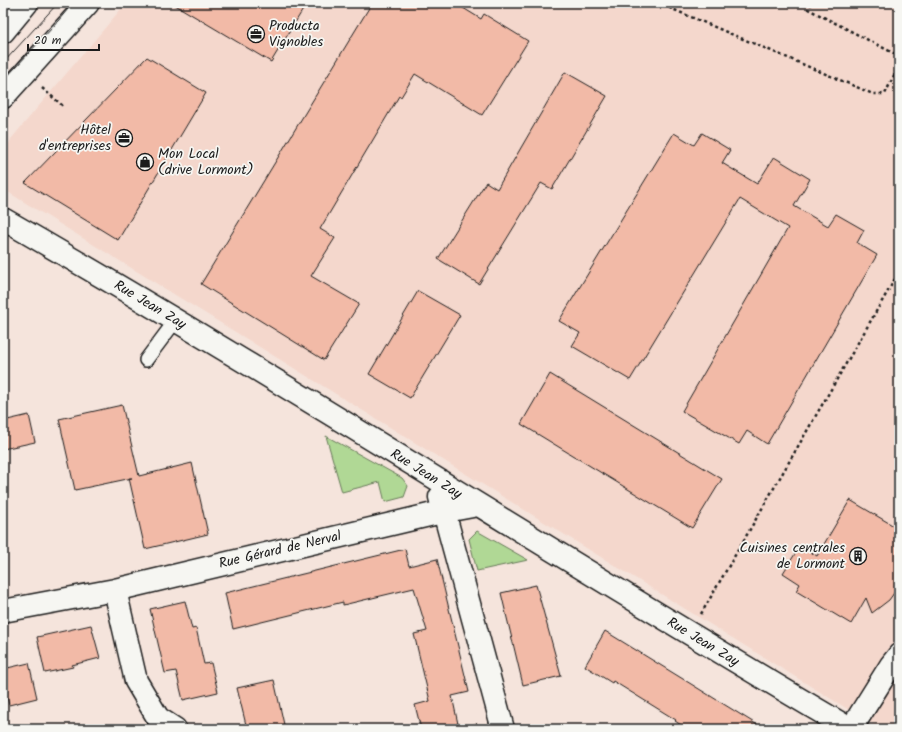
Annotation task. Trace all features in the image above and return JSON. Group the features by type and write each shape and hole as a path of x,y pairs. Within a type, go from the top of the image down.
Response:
{"street":[{"path":"3,32 27,3"},
{"path":"3,97 88,3"},
{"name":"Rue Jean Zay","path":"3,219 176,320 689,634 851,729 891,665 899,655"},
{"path":"434,479 446,511 503,729"},
{"name":"Rue Gérard de Nerval","path":"3,611 115,590 446,511 478,506"},
{"path":"115,590 136,681 158,718 175,729"}],"lane":[{"path":"146,360 176,320"}],"path":[{"path":"658,3 873,94 885,94 899,65"},
{"path":"811,3 808,9 899,56"},
{"path":"24,74 63,106"},
{"path":"689,634 899,272"}],"shaded area":[{"path":"126,3 899,3 899,729 876,729 877,727 3,189 3,156 11,139"}],"green space":[{"path":"326,436 402,478 408,486 404,497 385,502 380,482 342,492"},
{"path":"477,531 528,560 477,571 469,539"}],"building":[{"name":"Producta Vignobles","path":"172,3 307,3 271,62"},
{"path":"372,3 455,3 481,19 484,14 528,41 482,115 415,74 401,97 399,96 320,229 335,238 311,276 359,304 324,360 201,284"},
{"name":"Hôtel d'entreprises","path":"147,57 206,93 118,240 25,183"},
{"path":"565,72 607,96 552,189 541,183 479,284 438,259 486,182 497,189"},
{"path":"674,133 694,145 702,133 730,150 722,163 757,184 774,157 810,179 794,206 828,226 836,214 864,230 857,243 877,255 767,444 747,431 739,444 682,411 788,228 740,199 630,380 572,346 580,333 559,321"},
{"path":"418,291 460,315 410,398 369,374"},
{"path":"550,374 722,479 692,528 521,424"},
{"path":"122,405 139,476 192,463 208,534 145,549 129,479 75,490 59,419"},
{"path":"29,415 35,442 3,449 3,421"},
{"name":"Cuisines centrales de Lormont","path":"850,500 899,529 899,586 889,600 872,613 866,598 851,624 796,591 800,584 783,573 800,546 817,556"},
{"path":"405,549 409,566 437,559 469,692 452,696 458,724 438,729 421,729 415,705 430,701 414,634 427,631 414,588 343,605 343,602 233,629 225,593"},
{"path":"536,585 561,676 523,685 501,593"},
{"path":"185,601 192,629 196,628 204,664 211,663 218,692 183,700 176,671 165,673 150,609"},
{"path":"91,625 100,658 72,665 73,667 45,673 37,637"},
{"path":"605,631 764,729 687,729 675,721 676,720 613,681 612,683 585,666"},
{"path":"29,663 37,698 9,705 7,697 3,698 3,669"},
{"path":"274,680 285,729 247,729 237,688"}],"tram line":[{"path":"3,63 58,3"},
{"path":"3,81 73,3"}],"place":[{"name":"Producta Vignobles","path":"256,34"},
{"name":"Hôtel d'entreprises","path":"124,138"},
{"name":"Mon Local (drive Lormont)","path":"145,162"},
{"name":"Cuisines centrales de Lormont","path":"858,556"}]}
